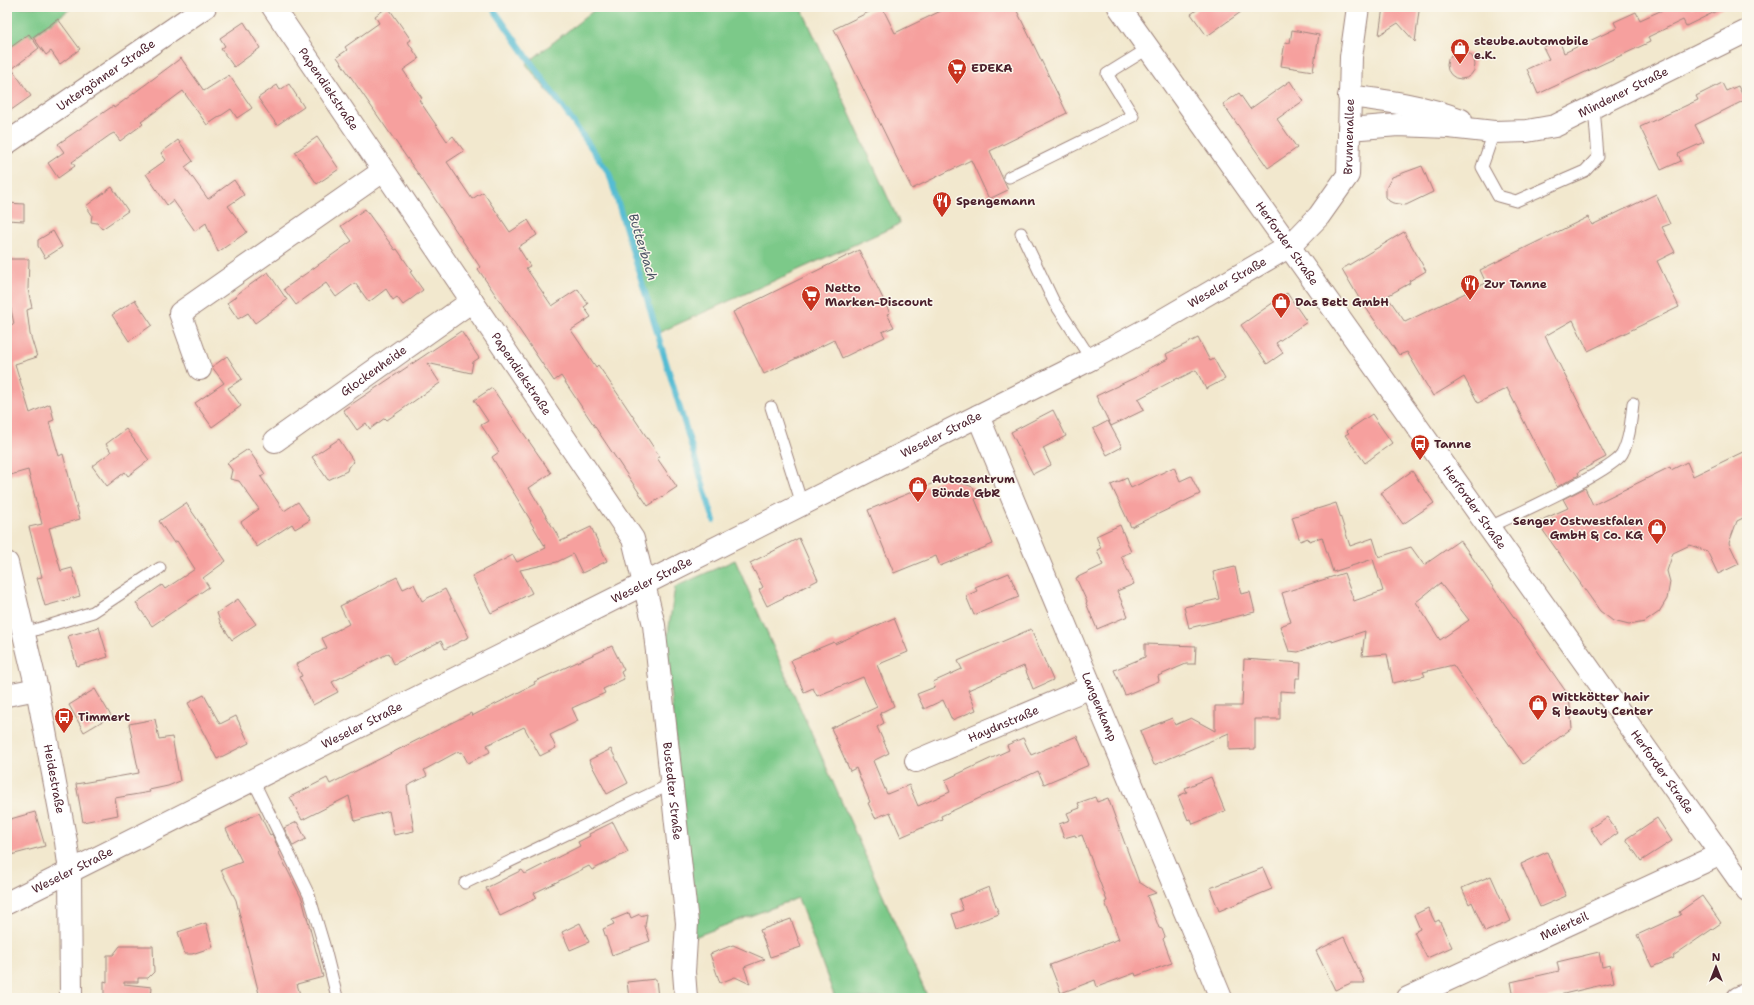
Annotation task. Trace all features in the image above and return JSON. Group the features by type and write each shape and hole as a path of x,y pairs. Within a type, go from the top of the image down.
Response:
{"street":[{"name":"Untergönner Straße","path":"7,143 205,7"},
{"name":"Papendiekstraße","path":"273,7 633,539 644,584"},
{"name":"Herforder Straße","path":"1119,7 1490,527 1747,891"},
{"name":"Brunnenallee","path":"1290,246 1319,216 1348,175 1351,57 1358,7"},
{"name":"Mindener Straße","path":"1349,129 1398,125 1449,127 1494,132 1526,131 1555,126 1747,32"},
{"name":"Mindener Straße","path":"1349,96 1396,103 1450,115 1494,132"},
{"path":"200,369 180,313 384,171"},
{"name":"Weseler Straße","path":"7,903 1091,359 1150,328 1290,246"},
{"name":"Glockenheide","path":"275,441 472,301"},
{"name":"Langenkamp","path":"978,416 1221,998"},
{"name":"Heidestraße","path":"7,563 25,633 37,689 70,871 71,998"},
{"name":"Bustedter Straße","path":"644,584 654,625 686,923 684,972 686,998"},
{"name":"Haydnstraße","path":"916,761 1091,687"},
{"path":"7,695 37,689"},
{"name":"Meierteil","path":"1408,998 1721,854"},
{"path":"1738,998 1747,994"}],"lane":[{"path":"1009,177 1133,116 1107,74 1149,48"},
{"path":"1494,132 1482,167 1498,196 1516,201 1585,170 1598,157 1594,106"},
{"path":"1021,233 1054,302 1091,359"},
{"path":"1490,527 1605,470 1621,456 1628,436 1633,404"},
{"path":"771,407 802,504"},
{"path":"25,633 93,612 160,568"},
{"path":"253,780 309,896 324,945 337,997"},
{"path":"465,883 671,784"}],"green space":[{"path":"7,7 73,7 7,54"},
{"path":"598,7 801,7 900,224 658,333 610,171 526,64"},
{"path":"735,560 928,998 835,998 798,898 694,937 666,647 675,587"}],"building":[{"path":"388,7 411,40 408,42 419,59 403,70 422,98 419,100 447,141 453,136 464,151 447,162 472,199 483,192 510,232 528,220 537,235 518,247 530,266 526,268 552,306 578,289 588,304 584,307 591,317 571,330 596,367 598,365 626,406 660,457 657,458 677,487 648,506 561,376 554,381 478,269 480,267 425,184 337,57 347,50 345,47 379,23 375,16"},
{"name":"EDEKA","path":"879,7 882,7 895,33 949,7 1015,7 1067,113 990,151 1008,190 989,199 971,160 912,189 834,29"},
{"path":"1201,7 1248,7 1207,36 1191,14"},
{"path":"1383,7 1426,7 1419,11 1415,42 1398,23 1379,35"},
{"path":"1669,7 1725,7 1686,26 1683,20 1648,37 1650,42 1538,94 1527,69 1549,59 1543,47 1559,40 1564,53 1617,28 1614,22 1636,12 1640,20"},
{"path":"58,19 80,49 60,64 51,51 46,55 33,37"},
{"path":"244,22 260,48 234,67 221,49 225,46 220,38"},
{"path":"1292,30 1319,35 1313,71 1281,66 1285,42 1290,43"},
{"path":"29,34 39,48 12,69 31,96 7,113 7,50"},
{"path":"1461,51 1471,55 1475,65 1471,75 1461,79 1451,75 1447,65 1451,55"},
{"path":"181,58 204,91 229,75 252,108 237,118 231,109 207,125 183,91 141,122 143,124 120,141 114,133 110,135 72,162 75,166 58,178 48,163 64,152 58,144 113,106 114,108"},
{"path":"1290,81 1303,101 1277,119 1297,148 1268,168 1223,104 1239,93 1250,109"},
{"path":"1722,83 1726,91 1738,86 1745,100 1695,125 1704,142 1678,154 1681,161 1661,170 1640,127 1698,100 1696,96"},
{"path":"289,84 304,107 277,125 258,98 277,85 280,90"},
{"path":"317,137 339,169 317,184 295,152"},
{"path":"178,140 193,161 185,167 208,199 234,180 244,195 228,206 247,232 218,252 206,223 195,231 173,200 167,205 146,174 166,160 161,153"},
{"path":"1422,166 1433,192 1406,205 1389,201 1386,197 1386,188 1392,177"},
{"path":"112,187 128,211 102,229 97,223 91,222 92,215 86,206"},
{"path":"1656,194 1670,224 1662,227 1675,252 1657,261 1679,307 1588,351 1573,320 1545,336 1606,457 1578,472 1579,475 1557,487 1507,388 1478,403 1464,377 1433,396 1407,352 1399,355 1359,298 1342,269 1404,232 1426,271 1409,281 1410,283 1387,296 1405,322 1486,283 1480,270 1588,217 1592,225"},
{"path":"7,203 24,204 24,221 7,220"},
{"path":"365,209 395,250 397,249 412,271 410,272 423,290 403,305 397,297 393,300 386,289 369,302 355,283 336,297 326,283 296,305 284,289 352,241 341,226"},
{"path":"53,231 62,247 45,258 38,246 38,240"},
{"name":"Netto Marken-Discount","path":"859,250 890,313 887,314 894,327 882,332 885,337 842,358 834,340 764,374 733,312"},
{"path":"7,259 29,259 28,289 32,308 27,310 30,334 37,357 15,364 30,413 50,404 54,420 49,422 59,456 63,454 80,519 49,528 61,571 72,568 80,596 45,606 37,578 42,577 29,527 42,524 28,470 7,476 7,325 14,324 7,290"},
{"path":"268,272 287,300 255,323 248,313 238,319 227,303"},
{"name":"Das Bett GmbH","path":"1287,293 1307,322 1276,343 1283,353 1267,364 1241,325"},
{"path":"135,300 152,325 129,341 112,315"},
{"path":"461,331 479,358 473,362 471,373 427,363 440,383 387,420 385,418 370,429 366,423 357,430 343,410"},
{"path":"1198,338 1210,361 1214,359 1225,379 1206,389 1196,370 1138,399 1144,410 1111,426 1096,396 1149,371 1148,369 1168,359 1166,354"},
{"path":"227,356 242,379 228,388 241,406 212,427 195,403 224,383 212,367"},
{"path":"492,388 551,473 529,488 561,541 591,527 607,561 582,573 573,554 557,562 520,570 532,593 491,613 472,576 513,555 517,562 546,548 492,457 499,452 481,425 488,421 474,400"},
{"path":"1053,410 1066,436 1043,448 1051,465 1033,474 1011,432"},
{"path":"1372,414 1392,443 1365,463 1345,435 1349,433 1347,431"},
{"path":"1108,421 1122,447 1107,455 1093,429"},
{"path":"126,429 149,460 128,476 125,472 107,486 92,466 111,452 106,444"},
{"path":"339,439 354,462 348,467 347,471 328,480 312,457"},
{"path":"248,449 265,474 261,477 284,511 298,502 310,520 295,529 292,524 257,547 241,522 259,509 239,481 230,479 232,470 227,463"},
{"path":"1747,450 1747,516 1737,521 1729,543 1739,564 1718,574 1707,551 1690,545 1673,553 1667,571 1670,582 1667,599 1659,612 1645,622 1629,625 1613,621 1600,611 1537,522 1568,508 1563,499 1585,488 1593,505 1670,467 1671,470 1687,462 1693,476"},
{"path":"1174,467 1180,481 1191,476 1200,494 1131,527 1111,485 1127,478 1131,488"},
{"path":"1412,471 1434,503 1403,524 1381,493"},
{"path":"946,478 973,487 978,498 975,499 993,544 940,566 936,556 894,573 868,510"},
{"path":"186,503 226,561 203,578 209,587 152,626 136,603 162,585 165,589 195,569 177,541 174,543 159,521"},
{"path":"1336,503 1350,546 1373,538 1379,557 1411,547 1424,565 1460,540 1569,696 1572,728 1523,764 1453,665 1423,672 1425,676 1393,683 1387,654 1362,656 1365,631 1332,642 1332,640 1298,652 1289,651 1280,626 1291,622 1282,593 1344,573 1354,601 1383,591 1373,559 1333,572 1322,537 1309,541 1308,538 1300,541 1292,517","holes":["1440,583 1469,620 1440,640 1416,602"]},
{"path":"1120,525 1131,552 1121,556 1134,584 1117,591 1128,616 1097,629 1076,578 1103,565 1097,550 1101,548 1096,536"},
{"path":"799,538 818,580 767,606 759,590 763,587 750,563"},
{"path":"1235,567 1241,594 1250,592 1255,612 1189,628 1184,607 1219,599 1213,572"},
{"path":"1009,573 1019,597 974,615 966,596 977,591 975,587"},
{"path":"397,577 403,589 414,584 422,601 445,589 469,637 445,649 441,641 394,664 389,653 332,682 338,692 313,705 299,677 302,676 296,664 327,648 322,638 349,624 340,606"},
{"path":"238,599 256,624 232,640 221,624 217,613"},
{"path":"894,618 908,652 877,665 894,706 880,713 884,723 877,727 889,753 873,761 887,794 909,785 918,806 950,792 945,780 1009,750 1007,745 1023,738 1031,755 1077,736 1089,765 1044,784 1038,771 941,816 942,819 901,837 890,812 875,818 868,803 870,802 856,768 850,771 831,728 877,707 863,677 817,696 813,688 804,692 791,660 834,642 835,644"},
{"path":"99,627 108,657 77,666 68,636"},
{"path":"1031,629 1053,680 1033,689 1024,666 968,690 976,710 952,720 943,700 924,709 917,694 935,687 933,682 962,669 958,661"},
{"path":"1145,644 1196,646 1195,664 1186,664 1158,676 1159,681 1125,695 1114,670 1145,657"},
{"path":"612,646 624,670 621,672 624,679 603,689 605,693 572,708 578,721 550,735 556,748 540,756 524,727 487,745 490,752 468,763 462,752 460,753 459,751 424,770 427,776 407,786 414,831 394,835 389,811 355,821 349,796 302,820 290,797 327,778 330,784 471,713 472,716 535,684 534,682"},
{"path":"1244,659 1301,663 1300,678 1296,678 1295,692 1280,691 1280,719 1255,719 1255,749 1229,750 1229,733 1154,765 1140,731 1172,718 1175,725 1191,718 1215,731 1215,706 1242,706"},
{"path":"95,689 111,716 84,732 69,705"},
{"path":"204,695 220,724 236,716 249,743 217,759 188,703"},
{"path":"155,719 159,739 172,737 180,781 168,786 149,790 150,792 115,798 118,815 83,822 76,784 139,773 129,724"},
{"path":"611,749 628,783 607,794 589,760"},
{"path":"1211,777 1225,811 1193,824 1191,819 1188,820 1178,796 1187,792 1185,788"},
{"path":"1095,797 1097,802 1108,798 1139,882 1156,893 1147,896 1159,928 1162,929 1165,937 1163,939 1172,963 1136,976 1135,973 1097,987 1095,980 1061,993 1050,965 1119,939 1105,902 1107,901 1082,835 1064,838 1059,824 1070,820 1067,813 1080,808 1078,803"},
{"path":"35,812 45,846 7,856 7,820"},
{"path":"259,813 270,835 272,834 280,852 279,853 302,899 323,977 297,984 301,998 260,998 236,900 221,870 242,862 226,829"},
{"path":"1607,817 1618,833 1601,845 1590,828"},
{"path":"1657,818 1672,841 1641,861 1626,839"},
{"path":"297,822 306,839 293,846 284,828"},
{"path":"613,822 628,852 592,870 589,866 534,893 537,898 500,916 486,888 522,870 525,874 580,846 578,842 590,836 589,834"},
{"path":"1547,852 1566,896 1540,907 1521,864"},
{"path":"1263,868 1272,889 1219,911 1210,888"},
{"path":"1491,876 1511,921 1485,932 1472,902 1469,904 1462,888"},
{"path":"989,887 999,914 957,929 952,914 963,910 959,899"},
{"path":"1702,896 1721,923 1673,956 1674,958 1652,967 1637,935 1681,915 1679,912"},
{"path":"1428,908 1435,922 1439,920 1452,947 1427,958 1414,932 1420,929 1414,915"},
{"path":"629,913 631,918 640,914 640,916 647,914 645,926 650,941 612,955 603,929 614,924 612,920"},
{"path":"791,919 801,947 770,957 760,930"},
{"path":"206,923 213,947 192,954 185,954 178,932"},
{"path":"580,923 589,942 570,950 562,932"},
{"path":"1344,937 1365,983 1351,983 1335,990 1316,951"},
{"path":"733,945 765,959 744,967 750,984 735,977 720,983 710,954"},
{"path":"120,946 153,946 154,972 148,978 138,978 138,982 124,982 124,984 152,987 151,998 104,998 104,981 107,982 107,955 113,955"},
{"path":"1599,952 1602,967 1610,965 1614,982 1547,998 1514,998 1511,982 1559,971 1557,962"},
{"path":"656,979 658,998 629,998 627,982"}],"waterway":[{"name":"Butterbach","path":"492,7 609,173 714,521"}],"place":[{"name":"steube.automobile e.K.","path":"1460,65"},
{"name":"EDEKA","path":"957,85"},
{"name":"Spengemann","path":"942,218"},
{"name":"Zur Tanne","path":"1470,301"},
{"name":"Netto Marken-Discount","path":"811,312"},
{"name":"Das Bett GmbH","path":"1281,319"},
{"name":"Tanne","path":"1420,461"},
{"name":"Autozentrum Bünde GbR","path":"918,503"},
{"name":"Senger Ostwestfalen GmbH & Co. KG","path":"1657,545"},
{"name":"Wittkötter hair & beauty Center","path":"1538,721"},
{"name":"Timmert","path":"64,734"}]}
